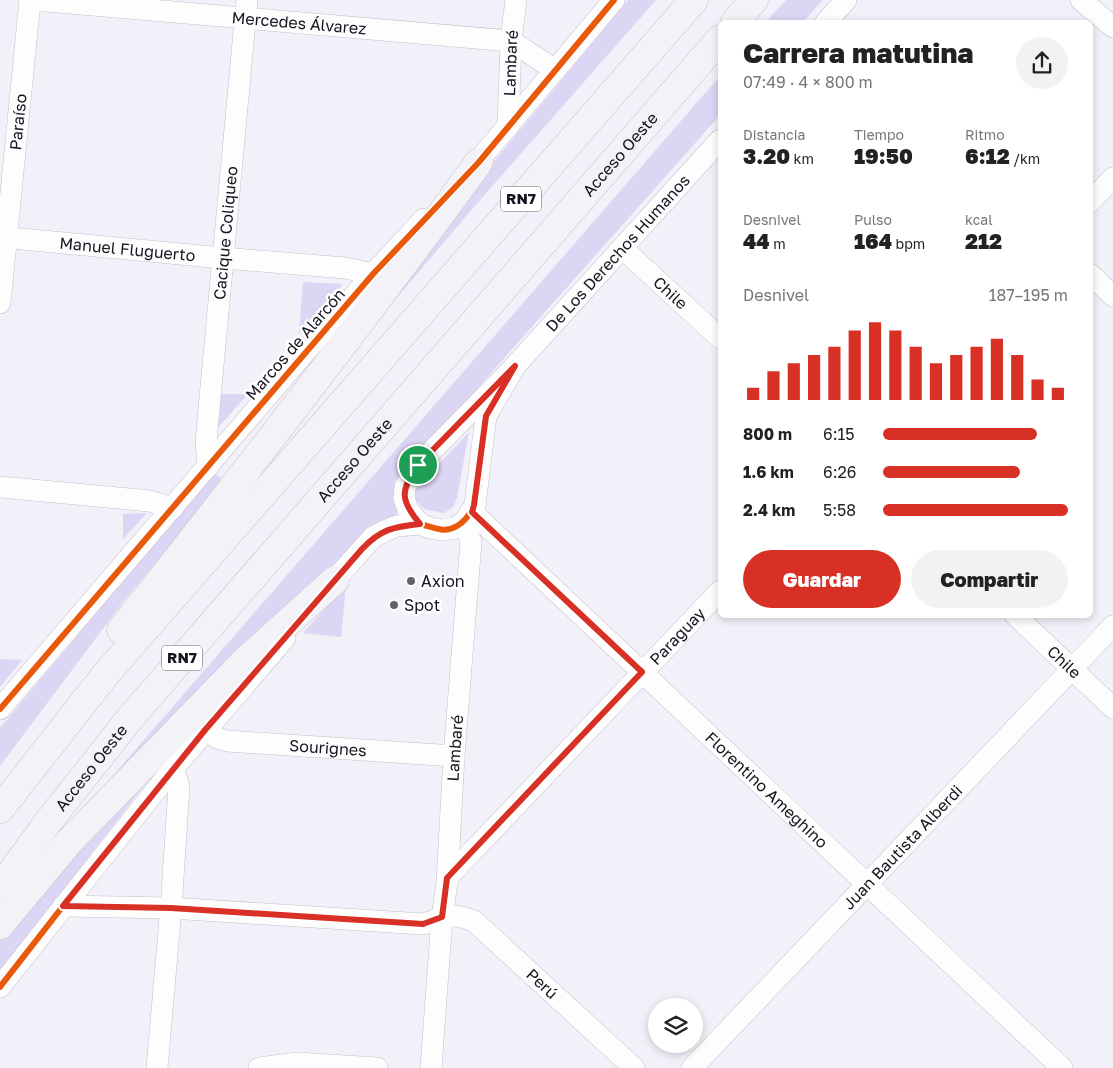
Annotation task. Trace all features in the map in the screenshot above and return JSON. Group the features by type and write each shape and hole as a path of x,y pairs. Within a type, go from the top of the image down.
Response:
{"highway":[{"name":"RN7","path":"2,806 106,674 694,0"},
{"path":"737,20 754,0"},
{"name":"Acceso Oeste","path":"0,888 48,822 132,716 718,41"},
{"path":"2,806 92,668 254,463 390,285 479,162"},
{"path":"0,925 68,843 246,661 335,580"}],"street":[{"name":"Paraíso","path":"0,303 3,237 30,0"},
{"name":"Mercedes Álvarez","path":"34,0 246,9 511,41 555,70"},
{"name":"Lambaré","path":"508,127 511,41 516,0"},
{"name":"Marcos de Alarcón","path":"0,709 373,274 479,162 614,0"},
{"path":"829,20 846,0"},
{"path":"1081,0 1113,26"},
{"name":"Cacique Coliqueo","path":"208,467 206,441 246,9"},
{"name":"De Los Derechos Humanos","path":"420,524 408,510 404,498 405,487 418,465 515,366 718,142"},
{"path":"1093,199 1113,178"},
{"name":"Manuel Fluguerto","path":"3,237 345,268 373,274"},
{"name":"Chile","path":"622,248 718,336"},
{"path":"1093,277 1113,296"},
{"name":"De Los Derechos Humanos","path":"484,432 486,416 515,366"},
{"name":"Lambaré","path":"431,1068 442,917 447,878 454,756 471,542 468,516 474,505 484,432"},
{"path":"0,487 150,500 173,508"},
{"path":"0,987 205,730 373,537 398,526 420,524 442,530 455,528 468,516"},
{"name":"Florentino Ameghino","path":"468,516 642,672 1062,1068"},
{"name":"Paraguay","path":"447,878 718,593"},
{"name":"Chile","path":"1018,618 1113,708"},
{"name":"Juan Bautista Alberdi","path":"692,1068 1113,626"},
{"name":"Sourignes","path":"205,730 217,738 226,741 454,756"},
{"path":"157,1068 179,787 172,770"},
{"name":"Perú","path":"63,906 171,908 423,924 442,917 461,916 474,921 634,1068"},
{"path":"259,1068 297,1063 377,1068"}],"shaded area":[{"path":"628,0 656,0 473,208 327,380 436,231"},
{"path":"786,0 823,0 805,20 768,20"},
{"path":"718,78 718,117 395,481 397,520 310,589 110,788 104,786"},
{"path":"303,282 343,284 299,334"},
{"path":"218,394 248,394 215,431"},
{"path":"469,432 457,498 453,507 444,513 424,509 416,501 415,490"},
{"path":"214,473 224,481 123,602 0,766 0,728"},
{"path":"147,513 123,539 123,514"},
{"path":"346,585 341,637 303,633"},
{"path":"0,659 22,660 0,687"},
{"path":"171,751 0,971 0,937 69,853"}],"cycle path":[{"path":"0,709 373,274 479,162 614,0"},
{"path":"0,987 205,730 373,537 390,529 414,523 438,529 448,529 457,526 467,517 474,505 478,491 482,443 487,416 496,396 515,366"}],"place":[{"name":"Axion","path":"411,581"},
{"name":"Spot","path":"394,605"}],"route":[{"path":"515,366 486,416 477,490 472,512 642,672 447,878 442,917 431,922 423,924 171,908 63,906 205,730 373,537 398,526 420,524 408,510 404,498 405,487 418,465 515,366"}]}
